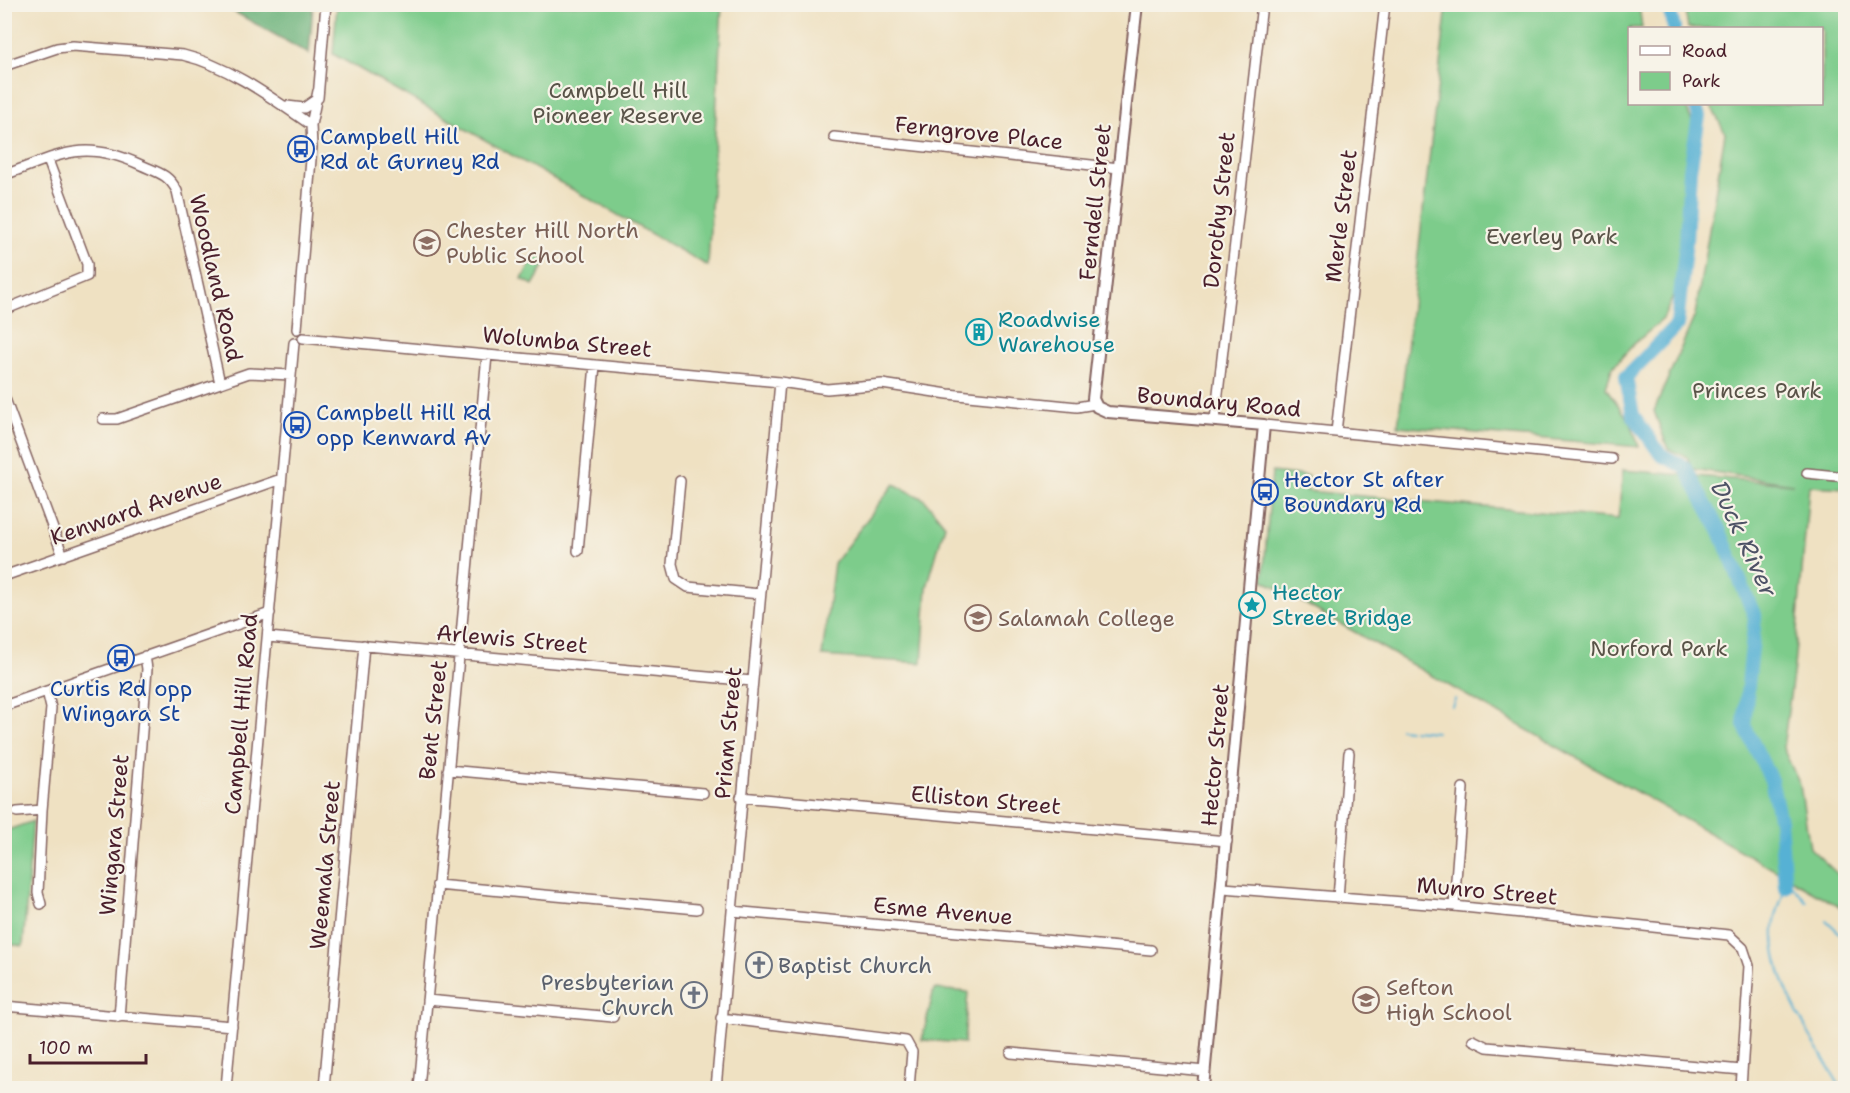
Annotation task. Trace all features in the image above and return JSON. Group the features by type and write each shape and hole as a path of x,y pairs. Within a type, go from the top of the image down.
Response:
{"main road":[{"name":"Ferndell Street","path":"1095,404 1094,392 1137,4"},
{"name":"Boundary Road","path":"1095,404 1101,410 1108,412 1264,425"},
{"name":"Hector Street","path":"1203,1089 1264,425"}],"street":[{"path":"299,340 302,332 297,329 312,147 311,125 319,79 326,4"},
{"name":"Dorothy Street","path":"1215,420 1262,4"},
{"name":"Merle Street","path":"1336,432 1385,4"},
{"path":"4,66 57,48 73,46 183,55 207,62 282,104 311,125"},
{"path":"282,104 304,108 316,96"},
{"path":"312,147 316,130 316,96"},
{"name":"Ferngrove Place","path":"834,137 1119,168"},
{"name":"Woodland Road","path":"4,175 73,151 95,150 122,156 170,178 177,191 219,383"},
{"path":"4,310 87,276 87,264 48,160"},
{"name":"Wolumba Street","path":"299,340 780,382 827,389"},
{"name":"Campbell Hill Road","path":"226,1089 291,375 299,340"},
{"name":"Bent Street","path":"419,1089 488,355"},
{"path":"578,550 595,365"},
{"path":"103,419 117,418 249,373 291,375"},
{"name":"Priam Street","path":"716,1089 780,382"},
{"name":"Boundary Road","path":"827,389 882,384 948,394 1077,407 1095,404"},
{"path":"4,396 63,556"},
{"name":"Boundary Road","path":"1264,425 1612,459"},
{"path":"1807,473 1845,477"},
{"name":"Kenward Avenue","path":"4,576 281,479"},
{"path":"680,481 672,564 676,579 688,587 760,594"},
{"path":"4,706 270,613"},
{"name":"Arlewis Street","path":"268,637 752,681"},
{"name":"Weemala Street","path":"324,1089 364,645"},
{"name":"Wingara Street","path":"119,1017 147,669 145,656"},
{"path":"41,904 38,893 42,810 51,708 47,691"},
{"path":"1338,898 1349,753"},
{"path":"448,770 703,793"},
{"path":"1454,906 1463,788"},
{"name":"Elliston Street","path":"741,797 1227,841"},
{"path":"17,812 42,810"},
{"path":"437,885 697,909"},
{"name":"Munro Street","path":"1222,888 1454,906 1729,935 1743,948 1749,966 1742,1070"},
{"name":"Esme Avenue","path":"732,911 1152,950"},
{"path":"427,1000 613,1017"},
{"path":"4,1006 232,1026"},
{"path":"722,1018 906,1041 912,1052 909,1089"},
{"path":"1473,1040 1486,1047 1742,1070 1741,1089"},
{"path":"1011,1053 1205,1071"}],"green space":[{"path":"222,5 313,5 309,54"},
{"name":"Campbell Hill Pioneer Reserve","path":"337,5 722,5 708,266 333,54"},
{"name":"Everley Park","path":"1447,5 1639,5 1642,27 1628,27 1628,105 1685,105 1700,142 1686,184 1689,232 1684,234 1687,266 1663,319 1634,344 1612,368 1606,388 1631,423 1639,447 1398,426"},
{"name":"Norford Park","path":"1684,5 1845,5 1845,488 1809,486 1794,667 1783,748 1800,785 1810,848 1845,881 1845,910 1263,580 1272,472 1308,476 1307,491 1618,519 1623,470 1793,484 1693,469 1687,457 1668,449 1654,411 1695,315 1725,133 1711,105 1823,105 1823,27 1688,27"},
{"path":"535,255 547,261 533,285 522,279"},
{"path":"894,484 924,499 945,525 927,587 922,663 822,656 834,563"},
{"path":"33,821 23,946 5,944 5,831"},
{"path":"934,989 968,992 964,1043 922,1040"}],"waterway":[{"name":"Duck River","path":"1668,4 1674,27"},
{"name":"Duck River","path":"1695,105 1699,116 1690,170 1686,241 1677,325 1626,377 1633,415 1661,455 1685,467 1719,529 1755,617 1744,725 1771,780 1780,821 1785,887"},
{"path":"1452,706 1455,699"},
{"path":"1400,729 1409,730"},
{"path":"1413,730 1436,732"},
{"path":"1784,877 1807,902"},
{"name":"Duck River","path":"1785,887 1774,927 1779,969 1797,1011 1841,1088"},
{"path":"1826,920 1846,939"}],"place":[{"name":"Campbell Hill Rd at Gurney Rd","path":"301,149"},
{"name":"Chester Hill North Public School","path":"427,243"},
{"name":"Roadwise Warehouse","path":"979,332"},
{"name":"Campbell Hill Rd opp Kenward Av","path":"297,425"},
{"name":"Hector St after Boundary Rd","path":"1265,492"},
{"name":"Hector Street Bridge","path":"1252,605"},
{"name":"Salamah College","path":"978,618"},
{"name":"Curtis Rd opp Wingara St","path":"121,658"},
{"name":"Baptist Church","path":"759,965"},
{"name":"Presbyterian Church","path":"694,995"},
{"name":"Sefton High School","path":"1366,1000"}],"park label":[{"name":"Princes Park","path":"1757,390"}]}
